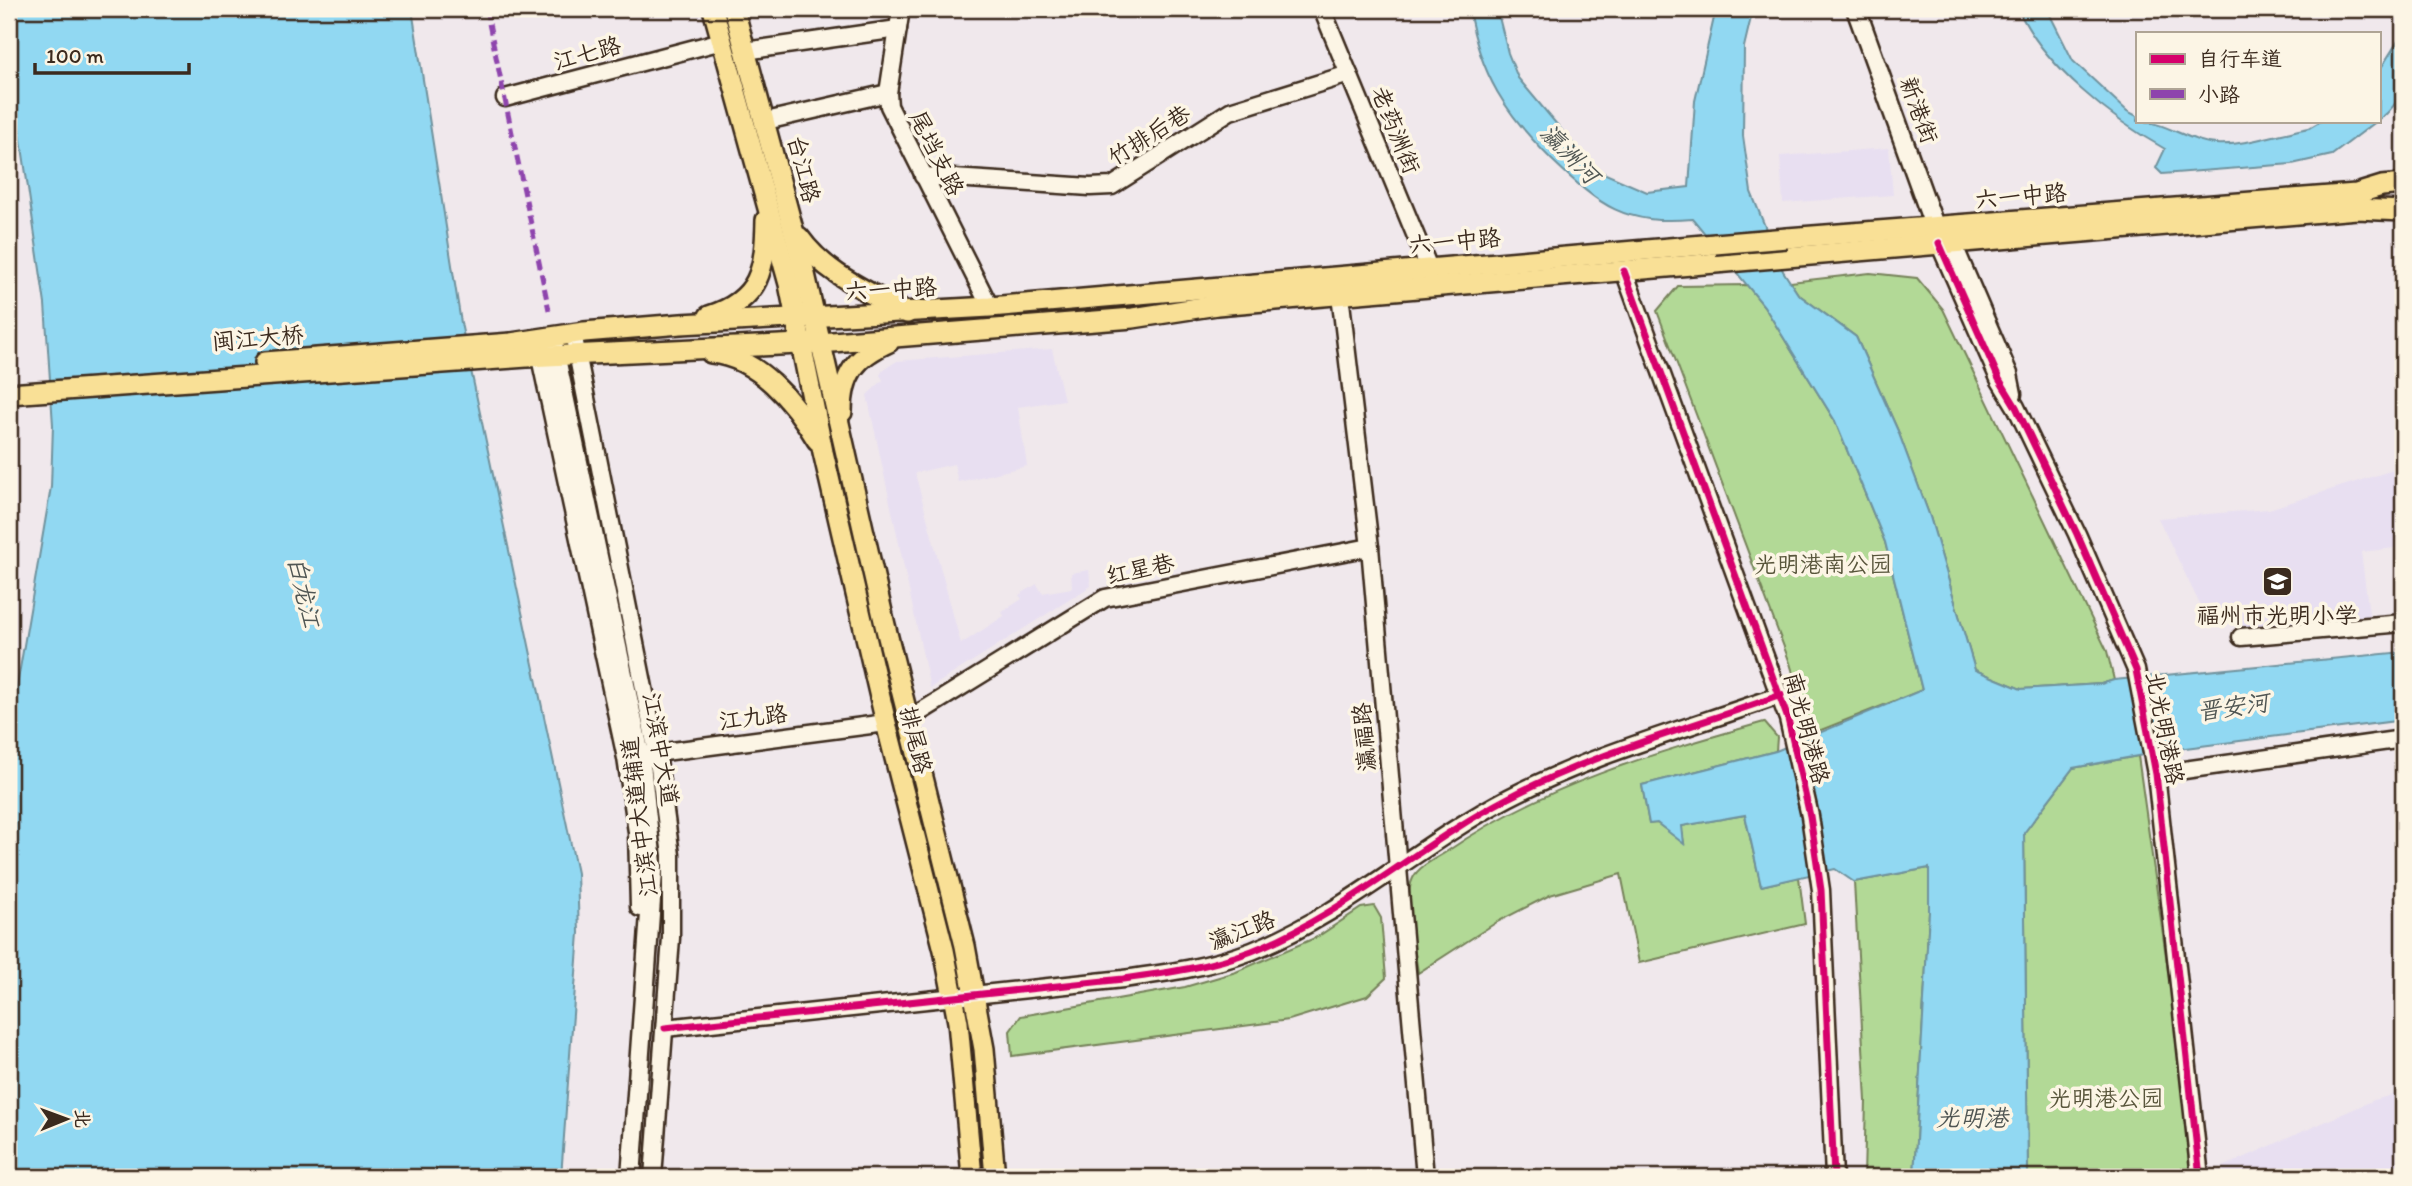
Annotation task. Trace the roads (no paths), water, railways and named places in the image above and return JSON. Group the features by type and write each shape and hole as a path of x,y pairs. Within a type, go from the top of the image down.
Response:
{"main road":[{"name":"台江路","path":"713,9 767,199 806,317"},
{"name":"台江路","path":"734,9 792,222 806,317"},
{"name":"新港街","path":"1856,9 1944,234"},
{"name":"新港街","path":"1867,9 1944,234"},
{"name":"六一中路","path":"549,350 573,333 681,324 908,314 1715,244 1944,234 2401,198"},
{"path":"681,324 733,306 758,282 764,260 767,199"},
{"path":"792,222 808,250 830,268 848,282 908,314"},
{"name":"六一中路","path":"549,350 584,354 682,351 1133,318 1217,305 1798,255 1944,234"},
{"name":"排尾路","path":"806,317 823,452 954,998 972,1177"},
{"path":"844,448 842,410 847,376 868,352 907,336"},
{"name":"排尾路","path":"811,343 844,448 975,993 984,1049 995,1177"},
{"path":"510,351 549,350"},
{"name":"江滨中大道","path":"549,350 641,755 653,873 631,1177"},
{"name":"闽江大桥","path":"9,382 510,351"},
{"name":"闽江大桥","path":"9,394 510,351"},
{"path":"682,351 720,354 768,380 792,402 823,452"},
{"name":"江滨中大道","path":"622,1177 640,902 638,832 641,755"}],"street":[{"name":"尾垱支路","path":"901,9 888,93 892,113 990,307"},
{"name":"老药洲街","path":"1322,9 1429,268"},
{"path":"745,51 898,29"},
{"name":"江七路","path":"505,99 722,41"},
{"name":"竹排后巷","path":"923,176 1090,187 1112,186 1230,111 1349,74"},
{"path":"766,121 888,93"},
{"name":"北光明港路","path":"1944,234 2009,374 2016,407 2136,670 2154,765 2200,1177"},
{"name":"南光明港路","path":"1624,271 1781,695 1810,816 1821,890 1835,1177"},
{"name":"瀛福路","path":"1340,294 1370,547 1425,1177"},
{"name":"江滨中大道辅道","path":"573,333 584,354 641,755 672,880 665,1028 653,1177"},
{"name":"红星巷","path":"909,719 1105,598 1370,547"},
{"path":"2241,638 2403,622"},
{"name":"瀛江路","path":"665,1028 1167,973 1225,960 1266,945 1309,922 1474,816 1562,772 1781,695"},
{"name":"江九路","path":"641,755 886,723"},
{"path":"2154,765 2403,739"}],"water":[{"name":"白龙江","path":"9,9 412,9 461,323 577,873 579,933 561,1177 9,1177 9,733 51,487 53,425 45,304 9,58"},
{"path":"1469,9 1497,9 1508,53 1518,78 1594,169 1647,192 1689,187 1695,101 1716,9 1753,9 1744,47 1743,136 1751,192 1783,271 1798,294 1856,337 1898,431 1930,517 1975,670 2021,689 2101,684 2114,680 2403,652 2403,720 2170,750 2073,768 2024,833 2028,1177 1914,1177 1929,912 1929,868 1854,882 1835,869 1761,886 1745,815 1682,826 1684,844 1657,823 1649,824 1642,785 1776,751 1922,690 1885,542 1835,421 1764,306 1693,219 1649,219 1615,209 1585,190 1552,160 1521,126 1497,92 1480,54"},
{"path":"2018,9 2047,9 2073,61 2127,111 2136,116 2136,122 2157,124 2196,140 2216,144 2239,143 2309,128 2319,122 2376,122 2332,155 2292,164 2162,174 2156,168 2165,149 2102,107 2081,89 2044,51"},
{"path":"2403,33 2404,70 2401,91 2390,111 2380,119 2380,69"}],"place":[{"name":"福州市光明小学","path":"2277,581"}],"water label":[{"name":"瀛洲河","path":"1570,154"},
{"name":"晋安河","path":"2233,707"},
{"name":"光明港","path":"1972,1118"}],"park label":[{"name":"光明港南公园","path":"1823,564"},
{"name":"光明港公园","path":"2106,1098"}]}
